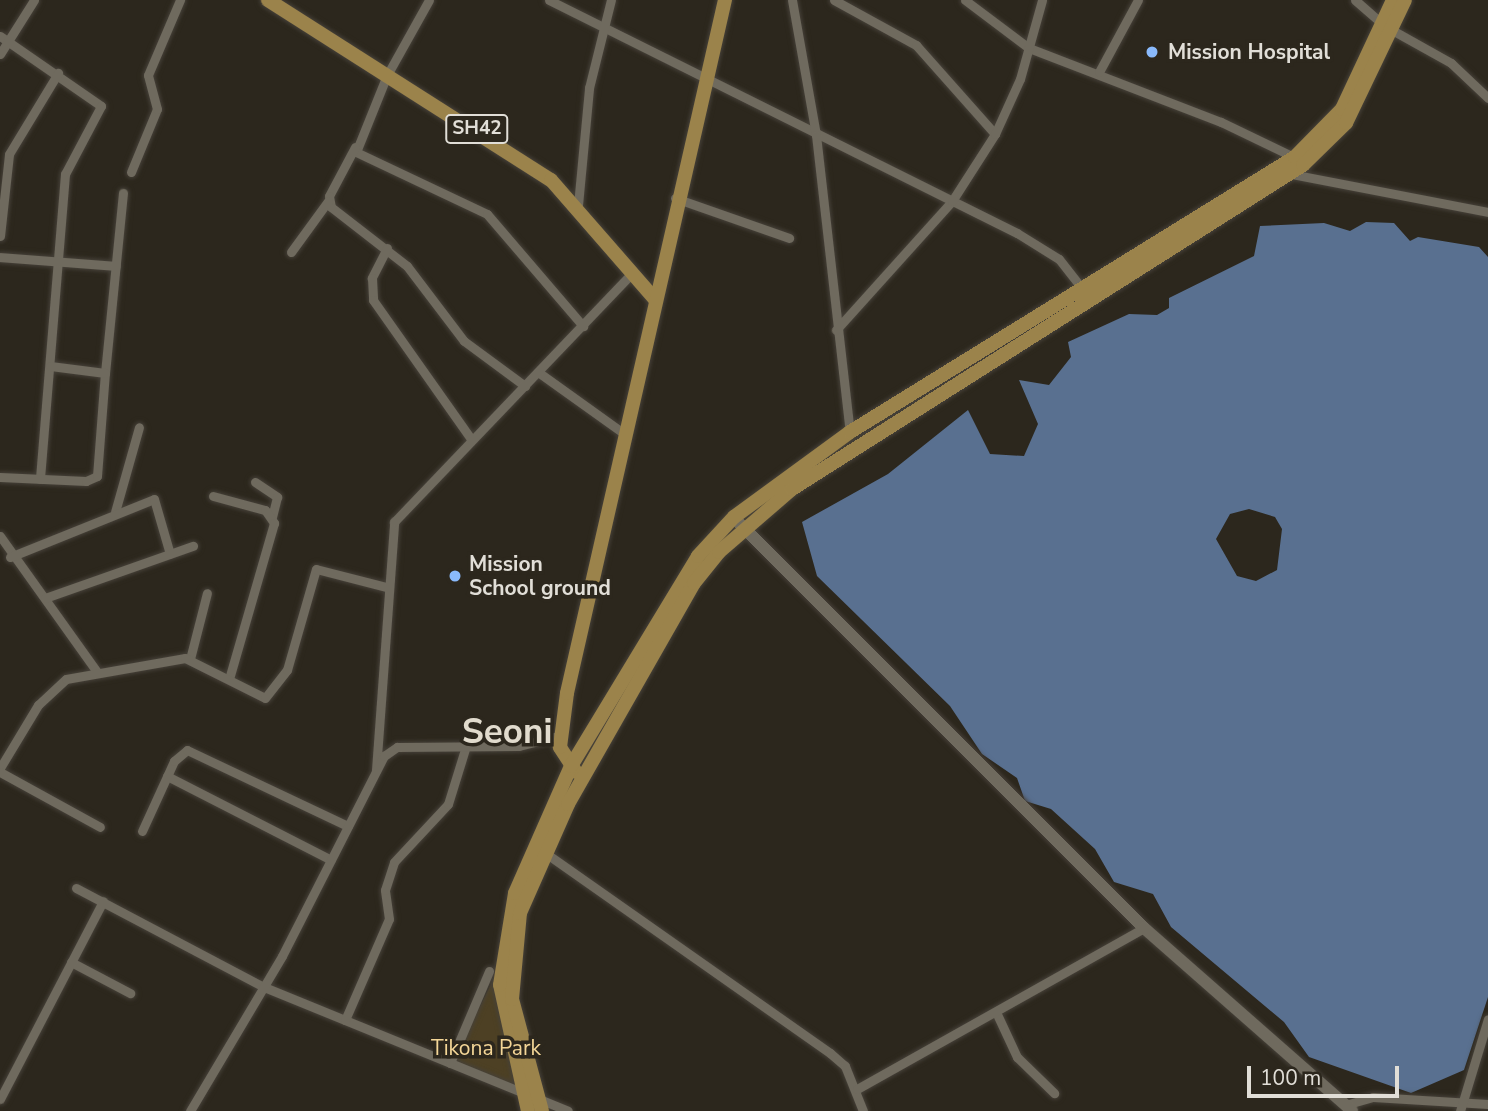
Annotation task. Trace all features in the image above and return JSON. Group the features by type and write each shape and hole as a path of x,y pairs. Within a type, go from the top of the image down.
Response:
{"main road":[{"path":"582,779 570,766 558,736 676,198 726,0"},
{"path":"1387,27 1393,0"},
{"path":"528,1111 502,1007 500,967 515,892 582,779 676,609 739,523 1086,295 1299,161 1346,123 1387,27 1405,0"},
{"name":"SH42","path":"270,1 505,147 578,205 654,298"},
{"path":"541,1105 519,1031 510,970 520,913 539,849 570,766 670,594 739,523 850,432 1086,295"},
{"path":"739,523 1144,928 1349,1108"}],"street":[{"path":"0,54 4,38 34,0"},
{"path":"131,172 157,109 148,75 180,0"},
{"path":"291,252 328,201 387,75 429,0"},
{"path":"549,0 604,29 707,75 1059,259 1086,295"},
{"path":"578,205 583,127 611,0"},
{"path":"792,0 815,132 850,432"},
{"path":"834,0 916,45 995,134"},
{"path":"965,0 1029,48 1099,72 1299,161"},
{"path":"836,330 952,201 995,134 1029,48 1042,0"},
{"path":"1099,72 1138,0"},
{"path":"1355,0 1387,27 1451,63 1488,98"},
{"path":"4,38 58,72 102,106 66,166 40,479"},
{"path":"0,236 9,154 58,72"},
{"path":"355,147 386,170 487,214 583,326"},
{"path":"1284,171 1488,212"},
{"path":"0,477 40,479 97,476 123,193"},
{"path":"676,198 789,237"},
{"path":"328,201 387,248 464,341 525,386"},
{"path":"387,248 372,278 373,300 471,439"},
{"path":"0,257 116,266"},
{"path":"376,770 386,587 394,522 632,272"},
{"path":"50,366 105,373"},
{"path":"538,372 626,435"},
{"path":"115,512 139,426"},
{"path":"229,679 277,497 255,482"},
{"path":"213,496 272,517"},
{"path":"10,557 115,512 158,501 170,554"},
{"path":"0,536 10,557 45,598 97,672"},
{"path":"45,598 193,545"},
{"path":"100,827 0,767 55,686 97,672 190,659 258,696 277,690 316,569 386,587"},
{"path":"190,659 207,593"},
{"path":"190,1111 264,987 376,770 397,747 530,745 558,736"},
{"path":"345,1020 389,919 386,891 394,862 449,804 466,746"},
{"path":"142,831 179,755 194,751 348,826"},
{"path":"167,776 331,860"},
{"path":"539,849 830,1053 857,1089 863,1111"},
{"path":"76,887 264,987 525,1094 541,1105 568,1111"},
{"path":"0,1099 103,901"},
{"path":"857,1089 1144,928"},
{"path":"71,962 130,993"},
{"path":"450,1063 489,971"},
{"path":"996,1012 1017,1057 1054,1094"},
{"path":"1460,1111 1484,1047 1488,1019"},
{"path":"1349,1108 1373,1097 1488,1104"}],"green space":[{"name":"Tikona Park","path":"495,976 521,1089 453,1061"}],"water":[{"path":"1366,222 1394,223 1410,241 1418,237 1479,247 1488,257 1488,997 1464,1070 1411,1093 1309,1057 1284,1022 1171,927 1153,894 1114,882 1095,849 1051,809 1025,801 1017,778 982,754 950,706 817,576 802,522 888,474 968,410 990,454 1024,456 1038,424 1019,380 1049,385 1071,357 1068,342 1129,314 1157,315 1169,308 1169,298 1254,256 1260,226 1324,223 1350,231","holes":["1249,509 1275,517 1282,529 1277,570 1256,581 1237,576 1216,539 1230,514"]}],"place":[{"name":"Mission Hospital","path":"1152,52"},
{"name":"Mission School ground","path":"455,576"}],"district":[{"name":"Seoni","path":"507,732"}]}
